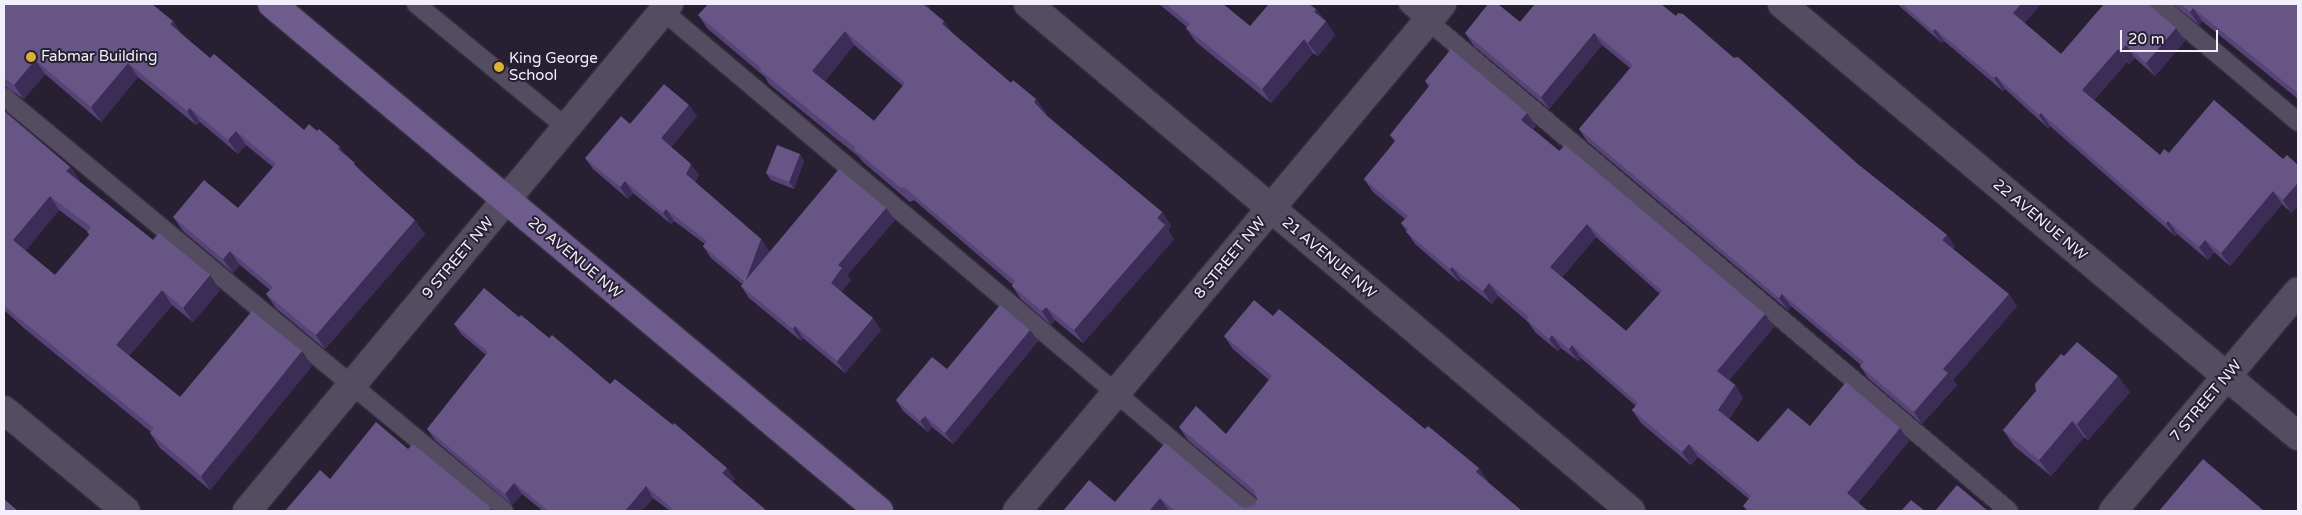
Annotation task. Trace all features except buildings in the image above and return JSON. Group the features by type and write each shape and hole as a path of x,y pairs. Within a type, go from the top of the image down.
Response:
{"street":[{"name":"20 AVENUE NW","path":"272,4 878,511"},
{"name":"21 AVENUE NW","path":"1028,4 1270,210 1631,511"},
{"name":"22 AVENUE NW","path":"1782,4 2298,436"},
{"name":"9 STREET NW","path":"247,511 666,8"},
{"name":"8 STREET NW","path":"1018,511 1270,210 1426,9"},
{"name":"7 STREET NW","path":"2113,511 2298,291"},
{"path":"4,410 126,511"}],"lane":[{"path":"416,4 567,128"},
{"path":"2158,4 2298,122"},
{"path":"666,8 1116,394 1256,511"},
{"path":"1426,9 2009,511"},
{"path":"4,97 353,384 504,511"}],"place":[{"name":"Fabmar Building","path":"31,57"},
{"name":"King George School","path":"499,67"}]}
